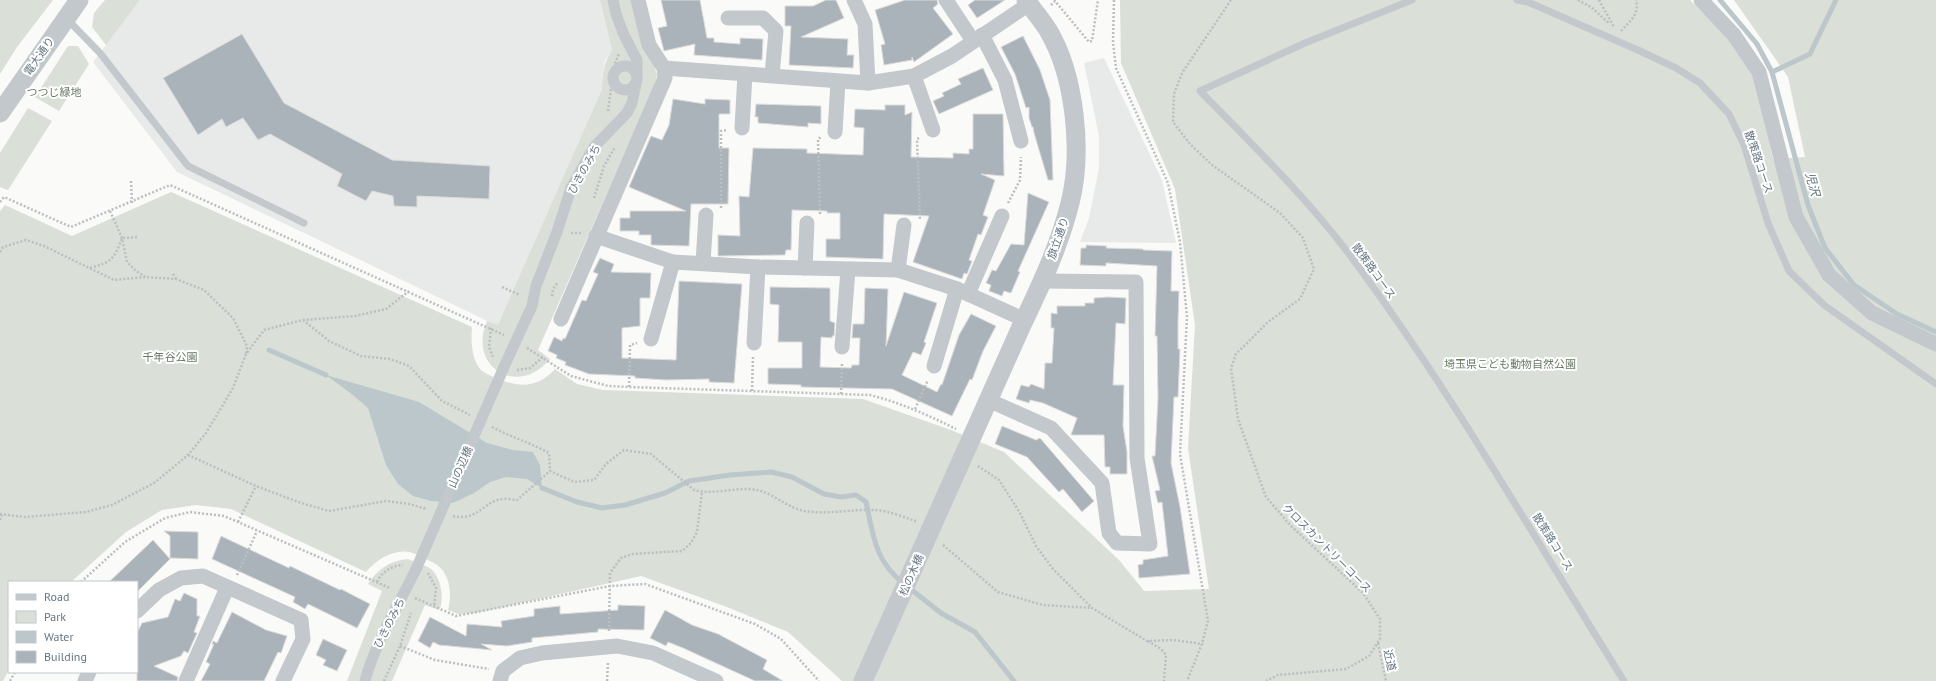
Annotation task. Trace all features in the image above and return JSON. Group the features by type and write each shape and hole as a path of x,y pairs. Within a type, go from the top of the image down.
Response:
{"street":[{"name":"電大通り","path":"0,113 79,0"},
{"name":"ひきのみち","path":"504,367 532,306 544,263 557,232 571,188 594,147 627,113 632,103 637,79 637,60 624,35 616,14 613,0"},
{"path":"561,319 666,78 664,68 649,45 638,0"},
{"path":"854,0 865,24 868,83"},
{"path":"946,0 977,38 1005,80 1021,141"},
{"path":"1701,0 1734,35 1759,72 1777,149 1796,216 1829,275 1872,314 1936,344"},
{"path":"664,68 772,75 838,82 868,83 914,76 935,66 1028,2"},
{"name":"旗立通り","path":"967,467 988,400 1056,248 1070,202 1076,159 1075,121 1069,83 1048,30 1028,2"},
{"path":"728,18 763,18 776,31 772,75"},
{"path":"624,66 635,70 637,79 633,88 625,90 617,88 613,81 616,69 624,66"},
{"path":"742,128 745,74"},
{"path":"914,76 933,130"},
{"path":"835,132 838,82"},
{"path":"703,263 706,215"},
{"path":"934,366 963,292 1002,216"},
{"path":"805,268 807,223"},
{"path":"898,270 904,225"},
{"path":"596,236 673,262 758,267 898,270 963,292 1025,320"},
{"path":"651,339 673,262"},
{"path":"754,343 758,267"},
{"path":"842,347 848,270"},
{"path":"988,400 1051,428 1102,483 1109,533 1117,543 1150,544 1137,458 1136,282 1042,281"},
{"name":"山の辺橋","path":"417,567 504,367"},
{"name":"松の木橋","path":"863,681 967,467"},
{"name":"ひきのみち","path":"365,681 389,619 409,596 417,567"},
{"path":"138,609 159,590 181,578 203,576 301,620 303,639 283,681"},
{"path":"186,681 227,588"},
{"path":"501,676 520,658 542,653 617,646 653,653 716,681"}],"lane":[{"name":"散策路コース","path":"1412,0 1305,43 1200,91 1264,156 1346,250 1409,339 1479,445 1624,681"},
{"name":"散策路コース","path":"1517,0 1528,2 1676,68 1700,83 1729,114 1744,145 1768,223 1788,271 1824,305 1936,384"},
{"path":"66,17 100,53 188,166 304,222"}],"path":[{"path":"1055,1 1089,42 1092,41 1098,0"},
{"path":"1114,0 1113,43 1116,68 1168,183 1180,242 1187,317 1180,454 1208,621 1202,644 1187,681"},
{"name":"クロスカントリーコース","path":"1231,0 1182,73 1174,94 1173,122 1190,144 1212,165 1280,213 1303,238 1314,269 1300,299 1268,322 1236,354 1231,368 1238,419 1266,497 1290,525 1364,593 1380,619 1380,639 1369,656 1346,669 1278,674 1266,681"},
{"path":"1599,0 1615,29"},
{"path":"1612,39 1635,16 1638,8 1636,0"},
{"path":"606,117 610,105 614,66 620,49"},
{"path":"706,215 721,208 721,131 742,128"},
{"path":"904,225 920,221 917,139 933,130"},
{"path":"807,223 820,215 818,139 835,132"},
{"path":"1002,216 1020,180 1021,141"},
{"path":"131,181 132,203"},
{"path":"0,202 4,197 71,227 132,203 170,185 409,291 516,342 548,360 571,376 608,386 870,396 894,401 915,409 958,430"},
{"path":"110,212 122,238 127,262 145,277"},
{"path":"557,232 596,236"},
{"path":"122,238 137,237"},
{"path":"89,268 107,264 117,253 122,238"},
{"path":"0,252 3,247 26,240 44,246 114,280 145,277 176,279 204,290 220,304 233,318 243,335 247,346 246,354 233,388 206,433 188,456 154,483 112,505 74,514 25,517 1,515 0,520"},
{"path":"173,274 176,279"},
{"path":"502,287 522,296"},
{"path":"246,354 264,330 303,320 355,316 386,309 409,291"},
{"path":"303,320 329,341 361,356 390,359 409,366 442,401 477,419"},
{"path":"629,387 630,345 651,339"},
{"path":"752,391 754,343"},
{"path":"841,394 842,347"},
{"path":"915,409 934,366"},
{"path":"452,515 459,517 477,514 492,503 501,499 518,500 550,471 549,453 531,443 511,437 491,426"},
{"path":"550,471 574,482 594,480 606,464 624,450 651,454 677,474 694,490 702,492 752,489 771,494 794,509 828,514 876,510 917,521"},
{"path":"188,456 256,486 301,503 329,511 386,501 409,504 430,510"},
{"path":"967,467 999,480 1020,513 1036,546 1053,569 1092,608 1161,649 1166,655 1164,681"},
{"path":"238,522 256,486"},
{"path":"610,586 610,573 621,558 633,554 682,551 691,543 697,532 702,492"},
{"path":"82,581 125,542 164,518 190,512 224,516 456,616 610,586 645,584 756,624 781,639 819,681"},
{"path":"227,588 235,581 257,531"},
{"path":"939,541 998,592 1043,605 1092,608"},
{"path":"409,596 413,605"},
{"path":"384,681 400,646 411,612"},
{"path":"1147,641 1174,640 1202,644"},
{"name":"近道","path":"1377,642 1386,681"},
{"path":"400,646 436,660 501,676"}],"shaded area":[{"path":"140,0 600,0 612,50 605,61 602,77 602,89 498,326 177,172 93,62"},
{"path":"1104,58 1162,180 1176,243 1080,242 1089,218 1099,168 1099,136 1084,63"}],"green space":[{"path":"0,0 53,0 17,47 0,74"},
{"path":"105,0 140,0 106,45 92,27 94,13"},
{"path":"600,0 634,0 657,75 653,93 633,134 538,350 550,359 537,370 524,376 511,376 499,372 490,364 484,352 483,337 487,321 498,325 602,89 604,68 612,50"},
{"path":"1120,0 1690,0 1739,49 1754,73 1773,159 1805,157 1788,77 1734,0 1936,0 1936,681 842,681 788,632 727,607 641,576 476,613 458,614 448,610 450,596 447,578 444,571 434,563 416,554 409,552 397,552 385,556 366,572 231,509 196,505 162,510 126,532 72,581 8,581 8,671 3,681 0,681 0,211 5,205 72,236 171,192 472,327 472,349 477,364 480,369 486,373 504,381 520,385 535,383 542,380 555,369 577,384 603,390 863,399 951,430 1004,452 1120,561 1144,591 1209,589 1188,448 1195,325 1175,189 1121,63"},
{"name":"つつじ緑地","path":"68,46 78,46 89,64 59,111 35,97"},
{"path":"28,108 52,121 8,190 0,187 0,153"},
{"path":"408,559 431,569 437,577 440,583 442,595 439,610 425,605 392,681 347,681 382,591 368,584 380,570 395,562"}],"water":[{"path":"326,375 419,402 487,443 513,450 533,452 540,465 542,488 527,479 506,477 490,482 474,493 453,503 431,501 413,496 398,484 386,465 368,408"}],"building":[{"path":"661,0 700,0 707,38 714,38 714,42 740,44 740,38 763,39 762,60 694,55 695,44 664,51 658,28 667,26"},
{"path":"826,0 836,0 844,18 801,37 848,39 847,55 854,55 853,68 789,65 791,26 785,26 785,6 813,6"},
{"path":"905,0 937,0 938,4 933,8 953,34 914,62 912,57 912,60 884,65 881,45 885,44 875,10"},
{"path":"975,0 1005,0 977,18 968,5"},
{"path":"242,34 284,103 392,160 490,166 489,199 417,196 417,207 394,206 393,196 372,191 366,201 337,186 342,174 270,134 258,140 243,118 226,127 222,119 198,135 163,78"},
{"path":"1023,36 1040,70 1050,100 1053,180 1048,180 1029,118 1029,107 1026,108 1015,74 1001,47"},
{"path":"983,68 993,90 939,114 933,101 944,96 942,93 961,84 958,79"},
{"path":"673,99 705,104 705,99 730,100 730,114 719,114 719,148 729,148 728,204 691,204 689,246 651,245 651,235 639,235 639,231 620,231 620,218 630,218 630,211 686,211 629,187 651,136 662,140 669,125"},
{"path":"756,104 821,106 821,124 808,123 808,127 758,123 758,117 755,117"},
{"path":"885,105 905,105 905,115 912,112 911,157 953,158 953,153 969,154 969,149 973,149 973,114 1003,114 1004,176 981,174 995,180 983,215 988,217 981,235 978,234 969,260 972,261 967,274 964,273 962,279 913,262 929,216 884,214 883,259 826,257 826,239 840,239 840,213 792,210 791,250 786,250 785,255 718,256 718,235 740,236 739,196 749,197 753,148 807,149 807,153 863,155 864,128 854,127 855,109 885,110"},
{"path":"1028,193 1049,202 1018,271 1020,272 1011,293 1004,291 1002,296 989,291 991,285 986,283 992,270 996,271 1011,244 1024,245"},
{"path":"1086,245 1107,246 1106,248 1172,251 1171,291 1179,291 1178,349 1180,349 1178,397 1174,397 1171,463 1180,507 1190,574 1139,578 1138,565 1143,564 1143,560 1168,556 1162,502 1158,503 1155,491 1160,490 1152,456 1155,456 1158,398 1157,336 1155,336 1157,266 1106,263 1106,266 1080,265 1081,248 1086,248"},
{"path":"600,258 614,264 611,272 651,273 650,298 640,298 640,326 622,328 622,358 676,360 679,281 742,284 734,383 709,382 709,379 666,380 635,378 635,376 589,374 565,365 566,362 556,358 557,355 548,351 554,337 562,341 563,338 565,339 582,300 586,301 598,274 593,272"},
{"path":"770,287 830,288 830,321 835,323 834,336 832,336 832,338 821,337 820,367 851,368 852,365 859,365 860,338 852,338 853,324 864,324 865,288 888,289 886,346 904,292 937,303 924,342 926,343 921,355 913,352 902,375 937,392 941,384 942,385 959,335 971,314 996,326 983,351 972,380 970,379 952,416 892,389 801,387 801,385 768,384 768,368 802,368 802,342 778,342 779,305 770,304"},
{"path":"1094,298 1126,298 1125,324 1116,323 1113,385 1124,385 1123,426 1127,452 1127,474 1110,474 1110,467 1105,467 1104,435 1071,435 1077,418 1043,403 1030,400 1029,403 1016,399 1021,385 1029,387 1031,384 1044,389 1045,363 1052,363 1054,328 1051,328 1051,313 1057,314 1057,306 1085,306 1085,303 1094,303"},
{"path":"1002,426 1036,440 1040,438 1094,501 1082,512 1063,489 1059,492 1027,457 995,444"},
{"path":"164,531 198,532 198,559 170,559 170,536"},
{"path":"221,536 289,568 290,566 340,590 341,589 370,604 357,628 308,604 305,609 293,602 295,597 212,559"},
{"path":"153,540 170,559 138,591 138,581 110,581"},
{"path":"184,593 197,599 197,616 200,616 194,632 197,633 188,653 184,651 181,656 154,666 178,677 177,681 137,681 138,631 142,623 168,617 175,599 180,601"},
{"path":"618,605 645,606 644,630 598,629 598,632 532,638 532,642 507,646 481,644 492,650 439,645 433,642 430,648 418,641 430,617 466,636 467,624 502,627 501,621 534,616 534,609 560,606 560,614 618,610"},
{"path":"665,610 692,625 718,634 767,660 763,669 783,681 755,681 683,648 668,642 666,646 650,638"},
{"path":"232,612 266,630 287,636 281,653 278,652 264,681 201,681 210,664 206,662 214,644 212,645 213,641 217,643"},
{"path":"323,639 347,650 337,671 323,665 326,660 316,655"}],"waterway":[{"name":"児沢","path":"1720,0 1757,44 1772,72 1808,205 1825,248 1854,285 1897,314 1936,332"},
{"path":"1772,72 1810,54 1836,0"},
{"path":"269,350 326,375"},
{"path":"542,488 577,502 602,508 625,505 665,493 689,481 730,475 771,472 792,477 824,494 841,497 856,495 866,502 876,546 886,565 902,582"},
{"path":"908,587 941,613 975,632 1014,681"}],"park label":[{"name":"千年谷公園","path":"170,357"},
{"name":"埼玉県こども動物自然公園","path":"1510,364"}]}
